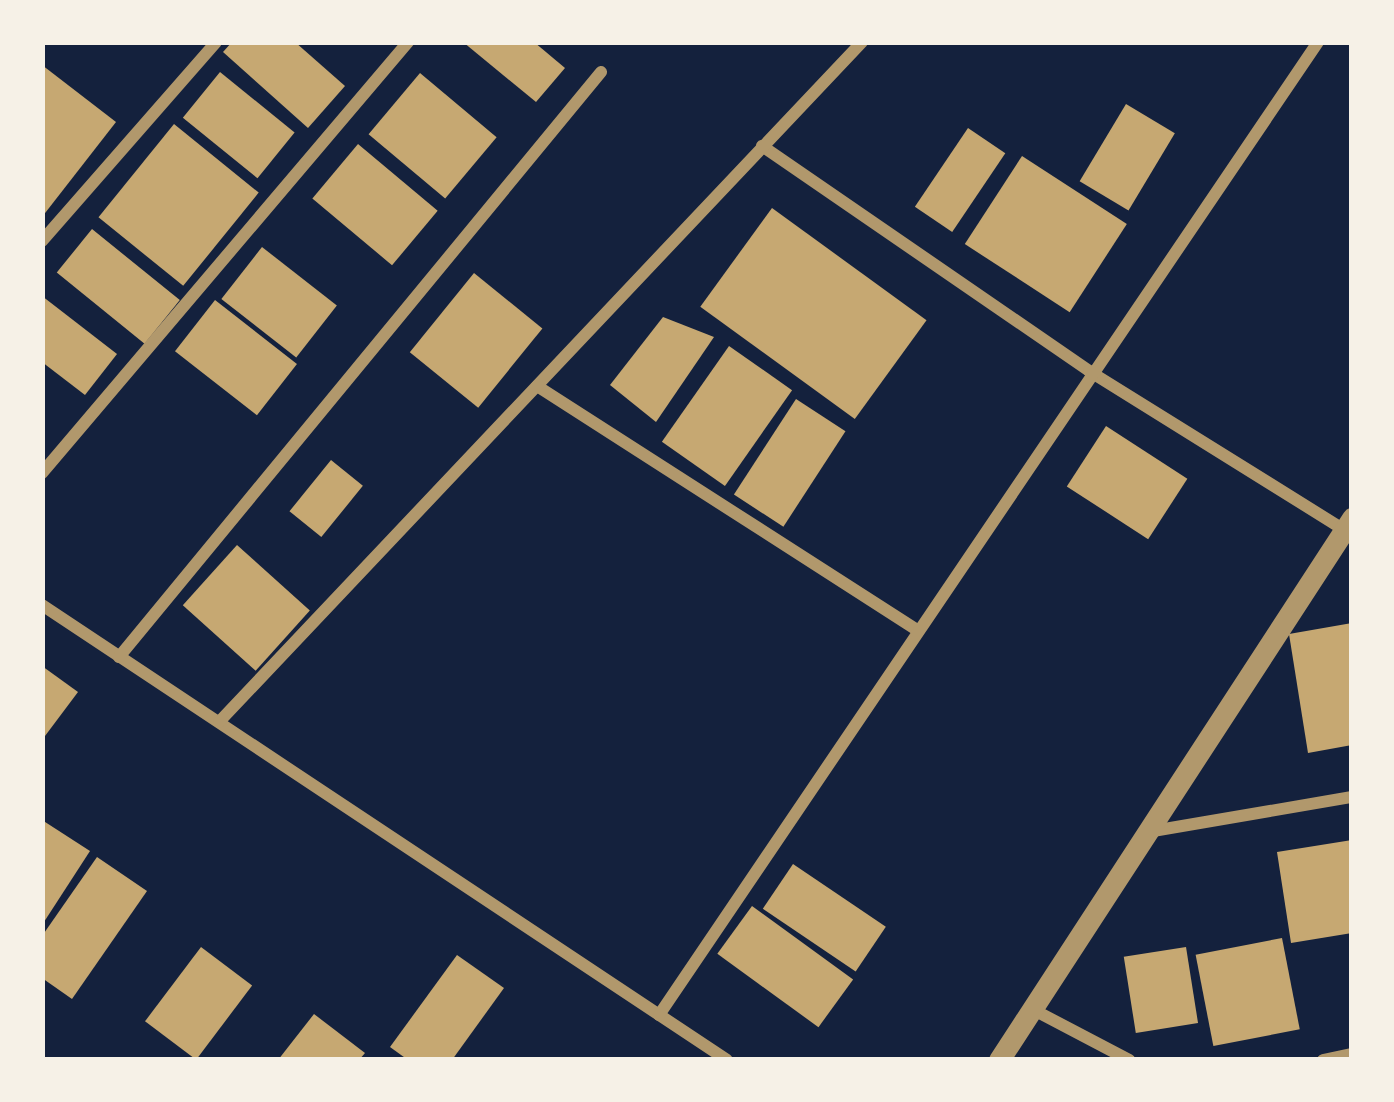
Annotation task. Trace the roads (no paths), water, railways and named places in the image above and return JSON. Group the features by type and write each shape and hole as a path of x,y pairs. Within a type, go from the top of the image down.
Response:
{"street":[{"path":"42,241 216,42"},
{"path":"42,473 409,42"},
{"path":"219,722 862,42"},
{"path":"659,1015 1089,371 1318,42"},
{"path":"119,656 601,72"},
{"path":"762,146 1089,371 1348,524 999,1060"},
{"path":"537,386 916,629"},
{"path":"42,605 727,1060"},
{"path":"1148,832 1352,797"},
{"path":"1032,1009 1129,1060"},
{"path":"1323,1060 1352,1054"}]}
